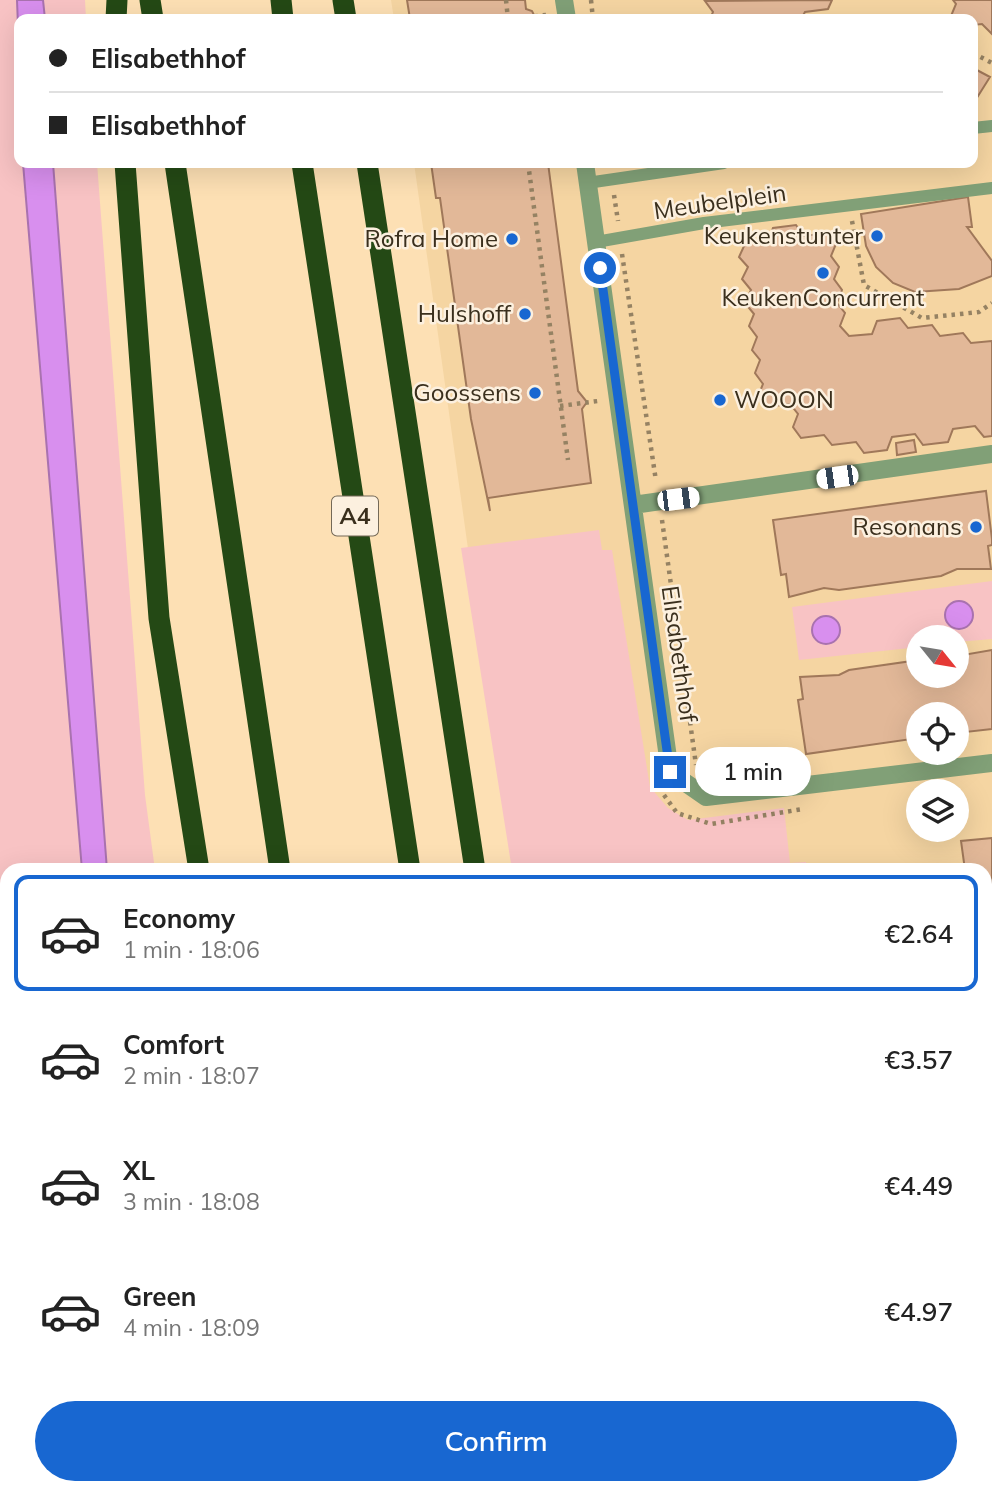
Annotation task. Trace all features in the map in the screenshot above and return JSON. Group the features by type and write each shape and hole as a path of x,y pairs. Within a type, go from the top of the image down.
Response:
{"highway":[{"path":"125,168 159,618 198,863"},
{"path":"176,168 279,863"},
{"name":"A4","path":"303,168 409,863"},
{"path":"368,168 474,863"}],"street":[{"name":"Elisabethhof","path":"586,168 670,772 706,797 992,763"},
{"path":"633,505 992,454"}],"lane":[{"name":"Meubelplein","path":"587,183 691,168"},
{"name":"Meubelplein","path":"596,242 704,223 992,188"}],"path":[{"path":"529,168 568,460"},
{"path":"612,180 697,771"},
{"path":"849,206 864,285 922,317 979,312 992,303"},
{"path":"561,406 598,401 599,413"},
{"path":"659,787 677,813 711,824 805,809"}],"shaded area":[{"path":"0,0 85,0 86,14 14,14 14,168 97,168 145,795 154,863 0,863"},
{"path":"17,0 43,0 44,14 18,14"},
{"name":"WOOON","path":"391,0 992,0 992,863 512,863 415,168 978,168 978,14 393,14"},
{"path":"23,168 53,168 106,863 81,863"},
{"path":"599,530 602,550 612,550 650,787 668,808 688,820 784,808 790,863 511,863 461,548"},
{"path":"992,581 992,639 970,641 970,625 906,625 906,648 799,660 792,607"},
{"path":"954,602 964,602 972,610 969,625 949,625 946,620 946,610"},
{"path":"826,616 836,620 840,630 836,640 826,644 816,640 812,630 816,620"}],"building":[{"path":"407,0 525,0 526,9 534,14 409,14"},
{"path":"832,0 828,9 804,14 712,14 705,1"},
{"path":"953,0 992,0 992,34 982,24 978,24 978,14 952,14 956,4"},
{"path":"978,71 990,77 978,96"},
{"path":"432,168 549,168 578,391 587,402 582,409 591,483 488,498 490,511 471,419 440,198 436,198"},
{"path":"968,197 972,227 967,227 992,261 992,276 959,289 915,292 893,283 876,267 866,246 861,214"},
{"path":"796,225 804,236 827,233 836,244 831,256 839,267 834,279 842,290 837,303 845,313 840,326 849,336 872,334 877,321 900,318 908,328 932,325 940,336 963,333 971,343 992,341 992,436 984,437 975,426 953,429 948,442 923,445 915,434 892,437 887,450 864,453 856,442 832,445 824,435 801,438 793,427 798,414 790,404 766,407 758,396 763,384 755,373 760,360 752,350 757,337 749,326 754,314 745,303 751,290 742,279 748,267 739,257 745,244 768,241 773,228"},
{"path":"914,440 916,452 897,455 896,443"},
{"path":"986,491 992,539 992,545 988,546 991,569 957,569 941,576 839,590 824,588 789,597 786,574 781,575 773,520"},
{"path":"992,650 992,729 969,732 969,702 906,702 906,740 806,754 798,700 803,699 800,677 839,675 849,670 906,662 906,688 970,688 970,654"},
{"path":"992,838 992,863 964,863 961,842"}],"place":[{"name":"Keukenstunter","path":"877,236"},
{"name":"Rofra Home","path":"512,239"},
{"name":"KeukenConcurrent","path":"823,273"},
{"name":"Hulshoff","path":"525,314"},
{"name":"Goossens","path":"535,393"},
{"name":"WOOON","path":"720,400"},
{"name":"Resonans","path":"976,527"}],"route":[{"path":"600,268 670,772"}]}
